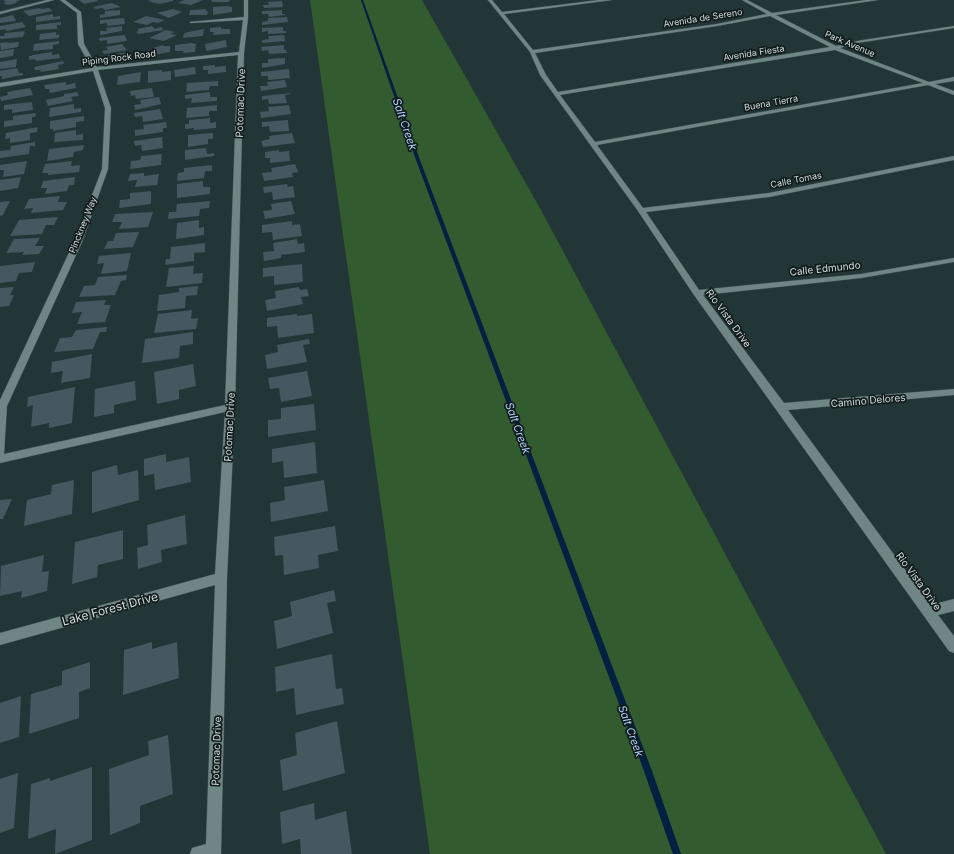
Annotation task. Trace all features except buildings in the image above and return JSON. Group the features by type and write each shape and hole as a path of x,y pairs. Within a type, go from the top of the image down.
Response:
{"street":[{"path":"0,13 52,0"},
{"name":"Pinckney Way","path":"0,452 2,406 78,242 105,169 108,108 95,69 81,44 79,12 62,0"},
{"name":"Potomac Drive","path":"213,851 221,578 230,407 241,53 246,18 246,0"},
{"name":"Rio Vista Drive","path":"490,0 532,52 543,75 641,210 697,293 954,647"},
{"path":"501,13 610,0"},
{"name":"Park Avenue","path":"744,0 835,48 926,84 954,93"},
{"name":"Avenida de Sereno","path":"532,52 717,25 772,14 876,0"},
{"path":"191,22 246,18"},
{"name":"Avenida Fiesta","path":"557,94 835,48 857,42 954,27"},
{"name":"Piping Rock Road","path":"0,85 95,69 241,53"},
{"name":"Buena Tierra","path":"592,144 954,79"},
{"name":"Calle Tomas","path":"641,210 769,195 954,158"},
{"name":"Calle Edmundo","path":"697,293 861,276 954,260"},
{"name":"Camino Delores","path":"781,407 954,392"},
{"path":"0,459 230,407"},
{"name":"Lake Forest Drive","path":"0,639 221,578"},
{"path":"928,612 954,605"},
{"path":"198,854 213,851"}],"green space":[{"path":"310,0 422,0 541,210 886,854 430,854"}],"waterway":[{"name":"Salt Creek","path":"362,0 418,160 648,771 677,854"}]}
